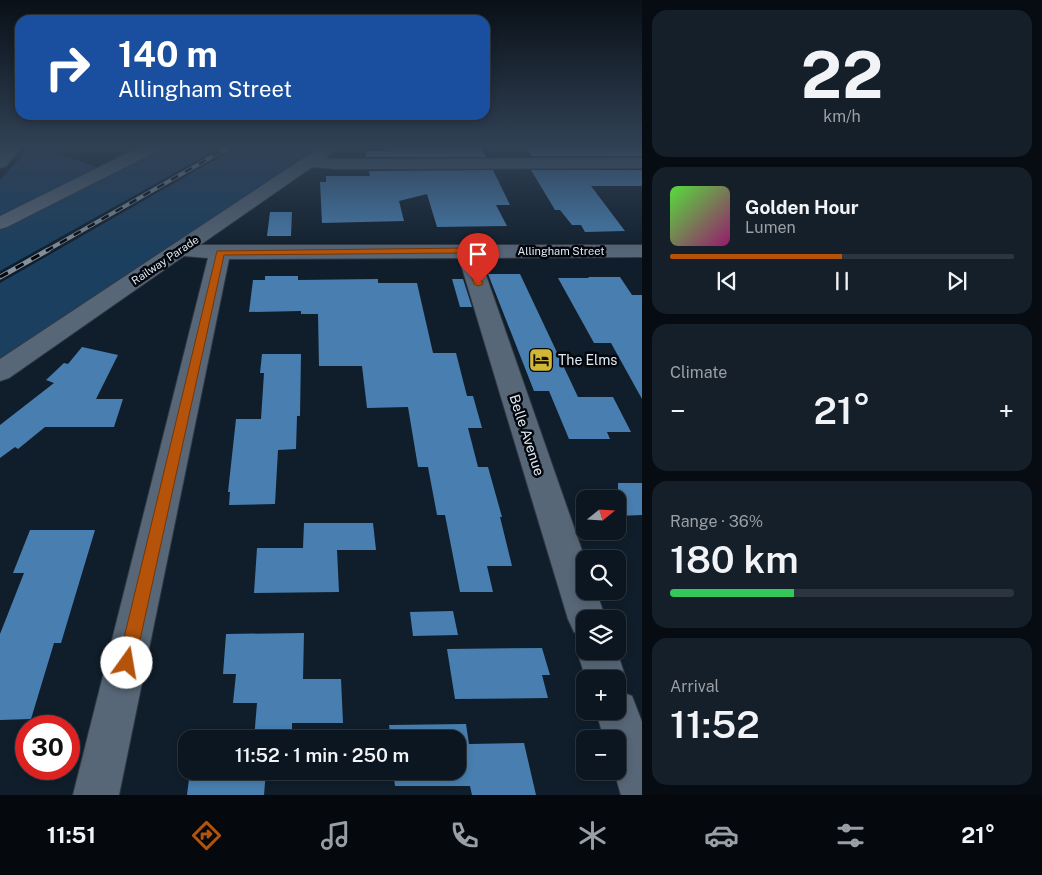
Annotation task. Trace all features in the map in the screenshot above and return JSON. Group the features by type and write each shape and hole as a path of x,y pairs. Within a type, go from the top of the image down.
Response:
{"street":[{"path":"0,223 78,184"},
{"name":"Railway Parade","path":"0,372 277,184"},
{"name":"Allingham Street","path":"180,250 220,253 642,251"},
{"name":"Belle Avenue","path":"467,251 584,610"},
{"path":"96,795 220,253"},
{"path":"619,720 642,790"}],"shaded area":[{"path":"0,184 65,184 0,215"},
{"path":"89,184 155,184 0,271 0,229"},
{"path":"172,184 263,184 0,360 0,283"}],"building":[{"path":"320,184 500,184 510,205 496,205 507,226 437,227 427,194 399,201 404,221 322,223"},
{"path":"539,184 642,184 642,186 591,186 625,231 585,232 581,225 572,225 560,210 555,210"},
{"path":"270,212 292,212 291,236 267,236"},
{"path":"488,274 520,274 578,397 613,397 631,432 607,432 610,439 569,439 549,391 534,391"},
{"path":"265,276 298,276 298,280 378,279 378,283 417,283 433,353 456,353 467,396 473,396 482,428 468,428 478,467 488,467 502,517 500,517 512,566 487,566 493,592 460,592 445,515 437,515 428,467 418,467 408,407 367,408 362,366 319,366 318,314 301,314 301,311 249,312 253,280 265,280"},
{"path":"620,277 632,295 642,295 642,399 611,343 594,343 558,278"},
{"path":"452,279 463,279 472,307 460,307"},
{"path":"82,347 118,355 96,399 123,399 114,427 45,427 18,449 15,447 0,458 0,425 54,383 46,380 64,363 68,364"},
{"path":"262,354 301,354 300,416 297,416 296,449 278,450 275,504 229,505 230,492 228,492 236,419 261,419 264,373 260,373"},
{"path":"618,483 642,483 642,515 626,516 626,490 618,490"},
{"path":"304,523 373,523 376,550 337,550 339,592 254,593 257,548 303,548"},
{"path":"30,530 95,530 61,643 54,643 32,715 15,715 15,720 0,720 0,634 24,573 13,573"},
{"path":"453,611 458,635 413,636 410,612"},
{"path":"304,633 303,679 341,679 343,723 292,723 292,730 255,730 257,703 233,703 236,674 223,674 226,634"},
{"path":"542,648 550,675 542,675 548,698 455,699 447,649"},
{"path":"466,724 469,744 524,743 536,795 472,795 470,786 395,786 394,780 466,780 466,730 390,730 389,725"},
{"path":"189,780 265,780 264,795 187,795"}],"railway":[{"path":"46,251 164,184"},
{"path":"0,277 48,250"}],"place":[{"name":"The Elms","path":"541,360"}],"route":[{"path":"127,663 220,253 467,251 478,284"}]}
